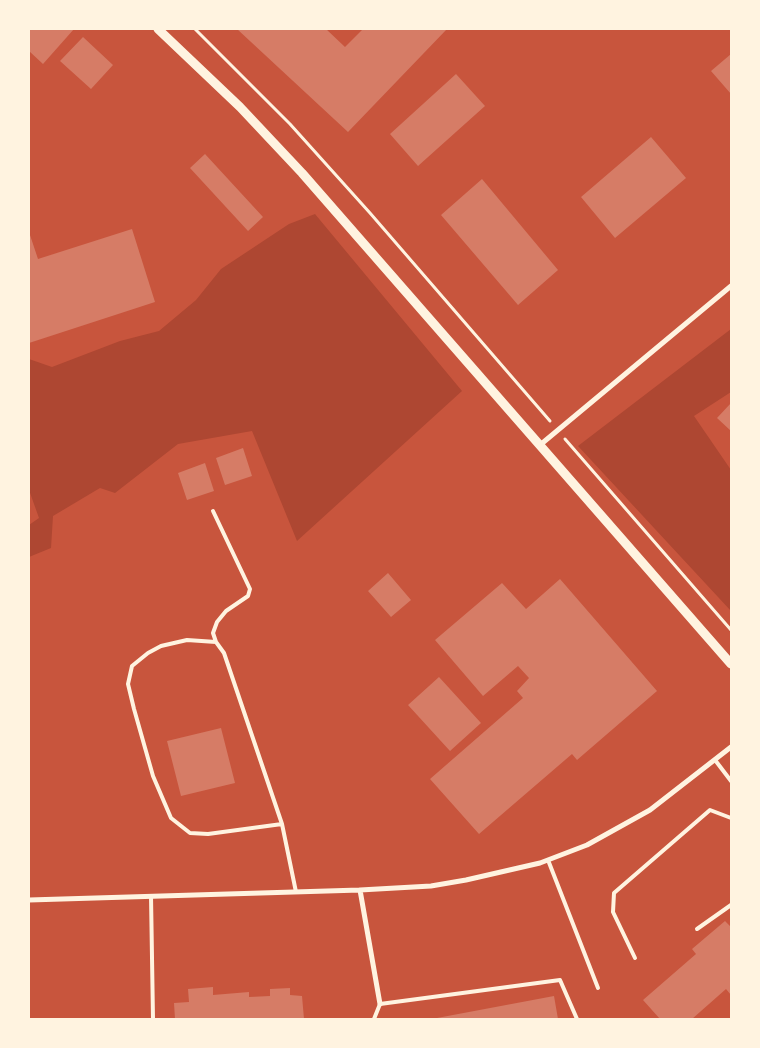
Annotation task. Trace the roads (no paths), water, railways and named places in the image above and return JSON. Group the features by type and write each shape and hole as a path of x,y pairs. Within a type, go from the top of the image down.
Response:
{"street":[{"path":"158,29 240,107 302,173 731,664"},
{"path":"540,445 731,286"},
{"path":"29,900 360,890 440,884 515,869 548,860 587,845 618,829 650,810 731,747"},
{"path":"360,890 380,1004"}],"lane":[{"path":"213,511 250,589 248,596 226,611 217,622 213,633 216,642 224,652 282,824 296,892"},
{"path":"216,642 187,640 161,646 148,653 132,666 128,684 154,776 171,818 190,833 208,834 282,824"},
{"path":"715,760 731,780"},
{"path":"634,958 613,912 614,893 710,810 731,818"},
{"path":"548,860 598,988"},
{"path":"151,896 153,1019"},
{"path":"696,928 731,905"},
{"path":"374,1019 380,1004 560,980 577,1019"}]}
